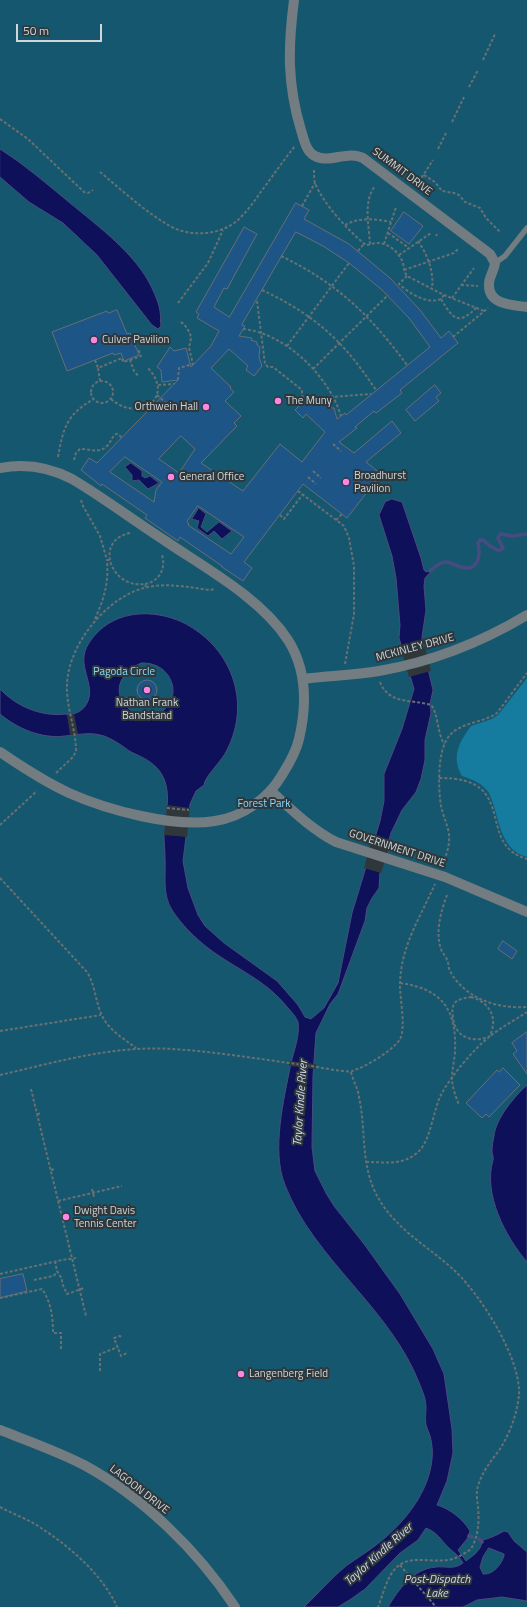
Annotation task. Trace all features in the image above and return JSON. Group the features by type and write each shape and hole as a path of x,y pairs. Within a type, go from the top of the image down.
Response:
{"street":[{"name":"SUMMIT DRIVE","path":"294,0 288,55 290,80 294,105 304,139 310,152 319,158 352,154 362,158 486,250 494,258 495,263"},
{"path":"495,263 489,284 493,298 504,304 527,307"},
{"path":"0,468 15,466 38,466 61,473 82,485 231,585 257,605 281,629 294,653 303,678 304,692 304,711 297,748 289,764 271,791 254,805 236,815 215,821 188,822 166,820 136,815 85,800 47,781 0,752"},
{"name":"MCKINLEY DRIVE","path":"303,678 364,673 403,666 460,648 527,615"},
{"name":"GOVERNMENT DRIVE","path":"271,791 322,835 336,842 445,877 527,912"},
{"name":"LAGOON DRIVE","path":"0,1430 65,1455 106,1478 126,1492 152,1513 200,1560 235,1607"}],"lane":[{"path":"495,263 505,256 527,228"}],"path":[{"path":"483,60 495,34"},
{"path":"469,87 478,70"},
{"path":"452,122 464,97"},
{"path":"0,119 28,139 84,192 88,193 93,190"},
{"path":"438,149 446,133"},
{"path":"100,172 148,211 171,227 180,230 203,233 223,230 232,225 245,214 294,147 304,139"},
{"path":"415,189 433,160"},
{"path":"314,170 315,183 323,196 345,225 364,244 384,244 393,249 399,255 407,276 444,295 484,311"},
{"path":"424,175 435,182 442,191 459,195 465,202 480,208 486,218 500,232"},
{"path":"302,206 315,183"},
{"path":"370,244 368,199 375,186"},
{"path":"384,244 396,207"},
{"path":"345,225 356,221 369,219 391,222"},
{"path":"178,303 208,263 223,230"},
{"path":"388,233 409,248"},
{"path":"399,255 431,233"},
{"path":"418,241 430,261 432,289"},
{"path":"358,251 364,244"},
{"path":"404,270 454,253 458,249"},
{"path":"281,256 303,267 332,286 367,316 407,365"},
{"path":"287,346 349,263"},
{"path":"452,298 474,268"},
{"path":"407,276 399,284 411,293 434,301 441,299 444,295"},
{"path":"461,285 480,286"},
{"path":"262,290 292,306 339,343 376,390"},
{"path":"313,369 388,295"},
{"path":"441,299 448,312 455,317 464,318 477,308"},
{"path":"257,301 265,364 268,367 273,367 302,390 302,396 305,398 371,394"},
{"path":"453,337 488,308"},
{"path":"178,380 179,368 193,364 189,348 191,338 190,333 184,324 179,321"},
{"path":"243,329 260,331 287,346 313,369 334,396 341,416"},
{"path":"98,368 122,358 124,362 141,356 138,348"},
{"path":"95,360 100,381"},
{"path":"130,360 134,371 139,377"},
{"path":"111,399 121,407 135,409 146,406 154,399 157,395 158,385 156,377 147,367"},
{"path":"100,381 107,382 112,387 113,393 111,399 107,402 101,403 94,399 92,387 100,381"},
{"path":"158,385 174,384"},
{"path":"157,395 166,403"},
{"path":"58,457 62,434 70,418 79,408 94,399"},
{"path":"74,460 76,453 80,449 98,451 105,448 116,434 122,438"},
{"path":"333,444 341,451"},
{"path":"313,471 321,478"},
{"path":"308,477 316,484"},
{"path":"298,491 346,529 352,549 354,566 354,614 345,664"},
{"path":"280,515 284,518 303,494"},
{"path":"81,500 100,536 108,560 115,572 123,580 145,586 164,585 209,590 215,589"},
{"path":"336,520 342,514"},
{"path":"94,622 107,588 108,560 110,550 114,542 120,536 130,533"},
{"path":"56,773 74,755 76,748 67,692 70,666 76,649 94,622 110,606 121,598 152,582 161,573 164,566 162,555"},
{"path":"443,863 449,844 449,835 440,797 439,778 444,744 450,735 459,728 497,713 527,673"},
{"path":"380,682 387,693 395,698 404,701 432,705 444,744"},
{"path":"439,778 467,780 481,788 489,799 499,832 506,846 515,855 527,859"},
{"path":"0,825 38,791"},
{"path":"167,808 189,810"},
{"path":"0,878 87,972 93,984 101,1015 106,1024 115,1033 137,1048"},
{"path":"0,1075 98,1053 137,1048 198,1051 351,1072 383,1055 400,1039 402,1025 400,982 403,956 408,941 435,884"},
{"path":"366,1162 394,1163 410,1158 422,1149 442,1094 452,1078 492,1032 493,1020 490,1010 480,999 454,977 449,968 448,960 441,949 439,941 440,918 447,895"},
{"path":"400,982 417,985 439,996 447,1008 458,1031 467,1038 478,1040 489,1037 527,1012"},
{"path":"459,1105 452,1078 454,1053 452,1010 454,1004 458,1001 471,997 503,1007 527,1007"},
{"path":"0,1031 101,1015"},
{"path":"351,1072 359,1095 366,1162 374,1189 381,1203 390,1215 416,1240 455,1272 482,1304 512,1358 518,1384 518,1404 512,1426 485,1470 478,1487 479,1526 473,1546 468,1551 452,1560 408,1560 400,1565 391,1576 378,1607"},
{"path":"31,1089 86,1316"},
{"path":"33,1118 42,1113"},
{"path":"51,1170 55,1169"},
{"path":"58,1201 122,1186"},
{"path":"92,1189 94,1197"},
{"path":"52,1197 57,1196"},
{"path":"0,1274 55,1261 76,1258"},
{"path":"55,1261 57,1272 62,1279 62,1283 67,1294 84,1288"},
{"path":"34,1280 53,1276 57,1272"},
{"path":"0,1298 42,1289 47,1298 51,1311 53,1333 61,1333 61,1351"},
{"path":"121,1337 114,1338 121,1356 127,1354 126,1352"},
{"path":"100,1371 100,1354 118,1347"},
{"path":"0,1507 40,1527 55,1538 90,1568 107,1589 117,1607"},
{"path":"400,1565 436,1607"}],"green space":[{"name":"Forest Park","path":"0,0 527,0 527,1607 0,1607"}],"shaded area":[{"path":"527,678 527,857 517,853 510,847 501,831 489,793 477,782 462,776 457,762 457,756 460,744 471,726 492,719 498,715"}],"water":[{"path":"0,149 44,182 104,231 127,252 145,276 156,296 159,305 161,326 158,329 152,325 97,255 63,223 29,202 0,177"},
{"path":"131,463 142,471 142,476 145,478 150,476 159,483 148,489 139,480 132,481 132,475 125,467"},
{"path":"392,499 402,502 424,570 426,572 433,569 425,578 424,586 426,610 422,637 423,648 433,690 430,704 431,713 425,740 425,760 421,779 416,792 402,810 391,833 380,872 379,888 367,908 365,921 338,994 330,1004 316,1033 313,1076 312,1147 315,1171 334,1206 364,1244 400,1294 433,1349 444,1374 452,1429 453,1453 447,1481 437,1505 456,1515 464,1522 470,1531 467,1539 458,1550 466,1561 480,1548 483,1540 504,1531 508,1532 514,1541 527,1552 527,1601 502,1597 477,1600 463,1607 388,1607 402,1587 420,1572 436,1567 453,1567 463,1563 436,1534 426,1528 418,1540 400,1553 365,1589 351,1599 338,1607 304,1607 340,1571 380,1542 407,1516 426,1483 432,1459 432,1444 426,1425 425,1399 407,1357 391,1332 314,1237 298,1212 285,1185 279,1156 280,1124 288,1077 297,1038 298,1022 291,1011 270,989 203,944 184,926 172,910 167,898 165,885 164,835 168,799 167,790 162,774 156,767 147,760 104,736 96,734 82,734 56,737 48,736 22,728 0,714 0,689 22,706 39,712 67,715 77,713 82,710 88,701 90,690 84,662 87,647 95,635 104,627 125,616 148,614 171,618 182,622 199,632 213,645 224,660 232,677 237,694 237,713 234,731 227,750 207,777 204,785 196,791 190,804 183,861 188,888 198,915 205,926 224,943 277,981 298,1005 305,1017 311,1019 324,1008 338,983 352,913 380,821 384,801 384,774 402,729 414,689 399,638 400,625 396,578 392,556 379,515 385,502","holes":["142,663 154,665 163,670 170,678 173,687 173,696 169,705 162,711 148,716 144,716 130,710 123,702 119,688 124,676 129,670","489,1548 504,1554 504,1556 496,1569 490,1573 483,1574 480,1567 483,1557"]},
{"path":"199,508 206,514 201,527 207,532 219,522 232,531 222,539 214,531 208,536 197,528 199,521 192,519"},
{"path":"527,1085 527,1262 511,1240 498,1214 491,1187 491,1173 493,1159 492,1151 498,1122 512,1101"}],"pier":[{"path":"425,647 431,671 409,677 402,653"},
{"path":"74,714 78,734 70,735 67,715"},
{"path":"167,805 190,808 187,837 164,835"},
{"path":"372,838 390,843 381,873 364,868"},
{"path":"290,1061 316,1064 315,1069 289,1066"}],"building":[{"path":"296,203 309,210 304,219 349,244 390,278 420,310 441,338 449,331 458,343 400,390 402,393 376,413 374,411 355,427 357,428 339,442 354,453 392,421 401,433 366,462 381,474 347,518 303,484 244,562 252,568 243,581 180,537 178,541 145,518 147,515 102,484 101,486 81,470 89,458 97,463 178,380 162,382 161,370 157,367 170,347 174,351 186,348 191,367 211,346 219,331 197,318 199,314 196,312 244,227 257,234 227,289 224,288 214,307 229,317","holes":["296,232 323,246 349,263 381,289 409,318 430,347 346,415 345,413 337,419 334,408 332,408 329,402 326,403 324,400 313,403 304,401 295,410 303,418 306,414 325,432 302,462 280,444 243,491 201,463 237,426 234,423 241,416 225,401 234,392 230,388 231,387 211,368 229,349 248,366 246,370 254,376 262,366 259,357 260,347 257,345 257,342 251,340 252,338 239,336 245,326 242,325","181,436 195,449 179,473 159,459","125,457 162,482 156,490 154,502 110,472","198,506 244,537 231,554 188,525 189,524 187,522"]},
{"path":"404,212 423,226 409,244 391,231"},
{"name":"Culver Pavilion","path":"117,310 127,334 130,333 139,355 124,361 121,353 114,355 113,353 67,371 52,332 107,311 108,313"},
{"path":"435,385 441,393 436,397 439,401 415,421 406,410"},
{"name":"Nathan Frank Bandstand","path":"147,680 154,683 157,690 154,697 147,700 140,697 137,690 140,683"},
{"path":"503,941 517,951 512,959 498,949"},
{"path":"527,1032 527,1074 513,1054 517,1051 512,1043"},
{"path":"503,1068 520,1085 489,1117 486,1114 482,1118 466,1103 497,1070 499,1072"},
{"path":"23,1274 27,1291 0,1298 0,1279"}],"waterway":[{"path":"430,571 437,565 444,562 467,568 475,565 478,558 478,543 480,540 483,540 499,551 503,548 498,538 500,534 513,536 527,534"},
{"path":"479,1539 482,1542"}],"place":[{"name":"Culver Pavilion","path":"94,340"},
{"name":"The Muny","path":"278,401"},
{"name":"Orthwein Hall","path":"206,407"},
{"name":"General Office","path":"171,477"},
{"name":"Broadhurst Pavilion","path":"346,482"},
{"name":"Nathan Frank Bandstand","path":"147,690"},
{"name":"Dwight Davis Tennis Center","path":"66,1217"},
{"name":"Langenberg Field","path":"241,1374"}],"park label":[{"name":"Pagoda Circle","path":"124,672"}],"water label":[{"name":"Taylor Kindle River","path":"301,1103"},
{"name":"Taylor Kindle River","path":"379,1555"},
{"name":"Post-Dispatch Lake","path":"437,1587"}]}
